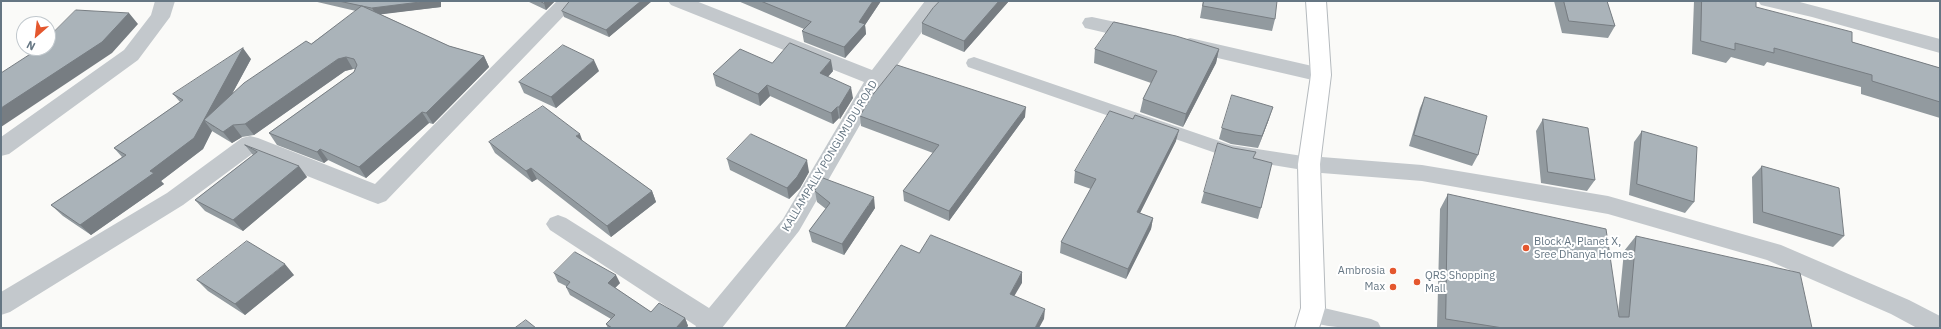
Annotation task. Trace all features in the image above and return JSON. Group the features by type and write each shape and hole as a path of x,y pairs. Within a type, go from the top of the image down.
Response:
{"main road":[{"path":"1309,321 1313,308 1309,164 1321,75 1316,1"}],"street":[{"path":"1,148 132,55 160,17 165,1"},
{"path":"1,305 175,199 250,144 378,195 568,1"},
{"path":"678,1 876,79"},
{"name":"KALLAMPALLY PONGUMUDU ROAD","path":"710,325 791,225 876,79 935,1"},
{"path":"1768,1 1813,11 1940,46"},
{"path":"1092,23 1321,75"},
{"path":"256,146 276,133"},
{"path":"1309,164 1422,173 1608,205 1773,252 1900,307 1940,328"},
{"path":"558,224 710,325"}],"lane":[{"path":"974,63 1230,151 1309,164"},
{"path":"1309,321 1370,328"}],"building":[{"path":"339,1 428,1 372,8"},
{"path":"570,1 641,1 606,30 562,11"},
{"path":"761,1 873,1 859,22 865,24 844,47 802,31 811,22"},
{"path":"940,1 999,1 964,41 922,23"},
{"path":"1204,1 1277,1 1275,19 1203,6"},
{"path":"1564,1 1607,1 1615,26 1569,21"},
{"path":"1702,1 1756,1 1756,7 1852,32 1852,42 1940,68 1940,102 1872,81 1872,75 1774,48 1774,53 1735,43 1735,50 1701,41"},
{"path":"362,6 449,46 484,56 426,113 422,112 359,167 320,149 317,152 269,133 354,72 357,65 354,59 346,57 338,59 245,124 233,125 223,132 204,120 244,83 306,41 311,44"},
{"path":"76,10 129,13 102,42 1,108 1,73 27,56 56,56 56,30"},
{"path":"1114,22 1176,36 1219,49 1186,114 1143,99 1157,71 1095,49"},
{"path":"790,43 831,60 820,73 851,87 839,107 831,113 767,85 758,94 713,74 740,49 772,63"},
{"path":"563,45 594,60 551,97 519,82"},
{"path":"243,48 194,138 150,171 154,173 80,225 51,205 126,155 114,148 183,100 173,94"},
{"path":"897,65 1026,107 949,211 903,191 939,145 860,116 871,97"},
{"path":"1232,95 1273,107 1262,136 1235,132 1222,128"},
{"path":"1425,97 1487,116 1478,155 1414,135"},
{"path":"543,106 580,134 576,136 652,191 607,226 531,168 526,171 489,142"},
{"path":"1110,111 1133,119 1135,115 1179,130 1137,212 1153,218 1128,269 1061,242 1096,179 1075,171"},
{"path":"1543,119 1588,128 1595,180 1548,172"},
{"path":"1642,131 1697,147 1694,202 1637,184"},
{"path":"751,134 807,160 797,177 787,188 727,159"},
{"path":"1218,143 1233,148 1256,152 1253,158 1272,163 1261,208 1204,192"},
{"path":"245,145 299,166 233,220 195,200 257,152"},
{"path":"1762,166 1839,188 1844,236 1763,212"},
{"path":"823,178 874,197 842,244 809,231 830,203 815,191"},
{"name":"Block A, Planet X, Sree Dhanya Homes","path":"1448,194 1606,229 1619,317 1629,317 1636,236 1800,273 1812,328 1503,328 1446,319"},
{"path":"931,235 1022,272 1010,294 1045,309 1035,328 845,328 901,245 919,253"},
{"path":"247,241 285,264 235,304 197,280"},
{"path":"575,252 616,275 608,283 651,312 659,303 685,318 676,328 612,328 606,324 615,315 566,287 570,282 554,273"},
{"path":"526,320 536,328 515,328"}],"place":[{"name":"Block A, Planet X, Sree Dhanya Homes","path":"1526,248"},
{"name":"Ambrosia","path":"1393,271"},
{"name":"QRS Shopping Mall","path":"1417,282"},
{"name":"Max","path":"1393,287"}]}
